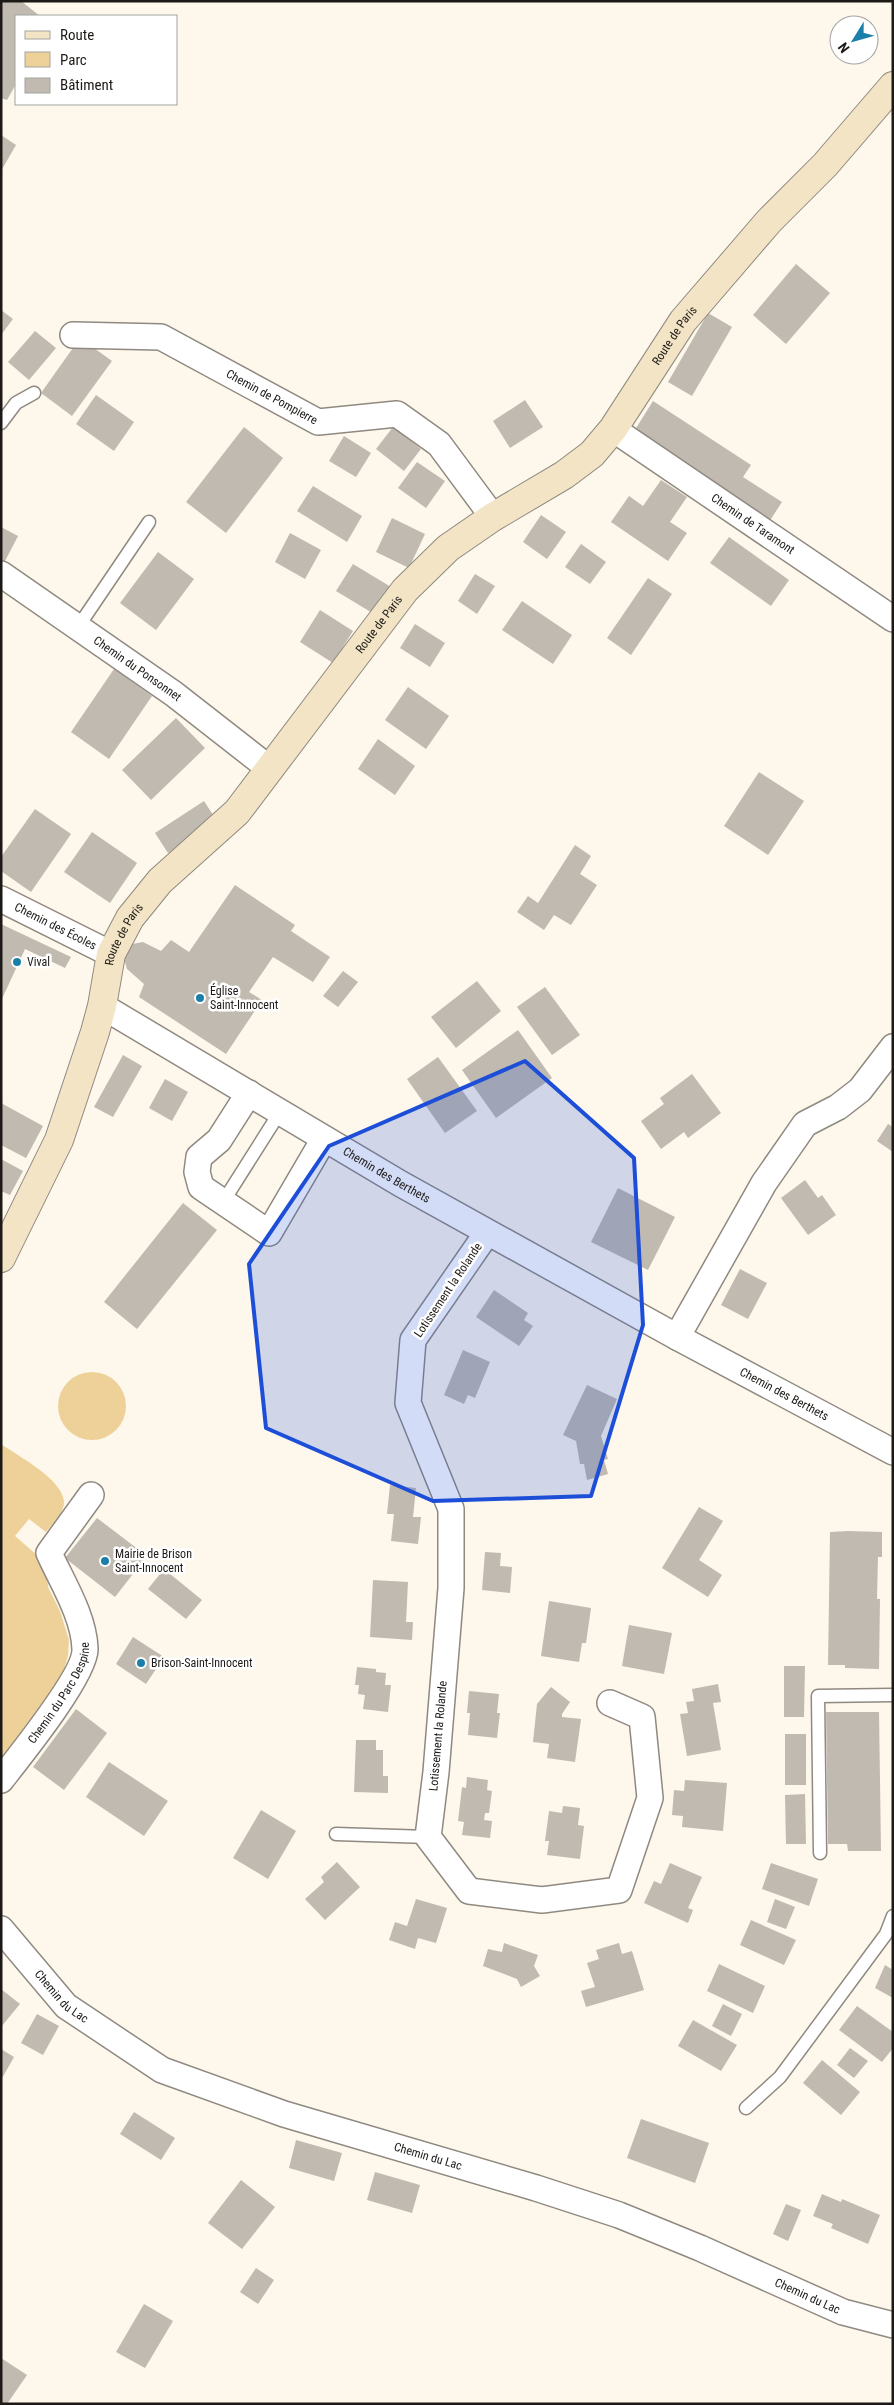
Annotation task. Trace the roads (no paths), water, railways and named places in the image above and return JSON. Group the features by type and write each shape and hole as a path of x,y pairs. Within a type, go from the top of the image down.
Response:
{"street":[{"name":"Route de Paris","path":"1,1258 59,1140 102,1006 111,954 130,918 160,881 237,812 405,590 448,548 493,517 564,475 585,460 613,429 683,321 769,221 825,165 893,86"},
{"name":"Chemin de Pompierre","path":"73,336 160,337 318,422 397,414 440,444 493,517"},
{"name":"Chemin de Taramont","path":"613,429 893,619"},
{"name":"Chemin du Ponsonnet","path":"1,574 174,694 270,769"},
{"name":"Chemin des Écoles","path":"1,899 111,954"},
{"name":"Chemin des Berthets","path":"102,1006 324,1139 487,1233 676,1337 893,1452"},
{"path":"676,1337 764,1183 805,1124 838,1107 860,1090 893,1047"},
{"path":"249,1093 219,1140 199,1157 197,1172 201,1187 269,1232 324,1139"},
{"name":"Lotissement la Rolande","path":"428,1837 436,1772 451,1588 451,1509 408,1403 413,1340 487,1233"},
{"name":"Chemin du Parc Despine","path":"1,1780 73,1683 86,1651 79,1620 49,1553 91,1495"},
{"path":"428,1837 468,1891 542,1900 619,1890 650,1798 642,1717 610,1703"},
{"name":"Chemin du Lac","path":"1,1929 66,2006 162,2070 284,2114 536,2188 619,2215 700,2248 842,2312 893,2325"}],"lane":[{"path":"1,423 16,403 34,393"},
{"path":"78,627 149,522"},
{"path":"223,1202 280,1112"},
{"path":"820,1853 818,1696 893,1696"},
{"path":"336,1834 428,1837"},
{"path":"746,2108 780,2077 886,1934 893,1916"}],"place":[{"name":"Vival","path":"17,962"},
{"name":"Église Saint-Innocent","path":"200,998"},
{"name":"Mairie de Brison Saint-Innocent","path":"105,1561"},
{"name":"Brison-Saint-Innocent","path":"141,1663"}]}
